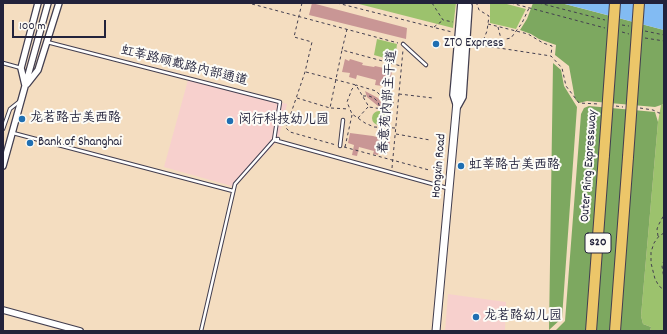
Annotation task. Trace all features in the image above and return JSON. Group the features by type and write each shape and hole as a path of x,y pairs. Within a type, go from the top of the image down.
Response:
{"highway":[{"name":"Outer Ring Expressway","path":"591,331 615,3"},
{"name":"S20","path":"615,331 639,3"}],"street":[{"path":"25,86 21,68 38,3"},
{"path":"3,166 48,3"},
{"path":"25,86 38,70 59,3"},
{"path":"457,108 453,95 461,3"},
{"name":"Hongxin Road","path":"436,331 466,3"},
{"path":"457,108 463,97 469,3"},
{"path":"3,310 80,331"}],"lane":[{"name":"虹莘路顾戴路内部通道","path":"47,42 280,102 274,140"},
{"path":"403,44 426,65"},
{"path":"3,63 21,68"},
{"path":"3,129 10,109 21,99"},
{"path":"340,146 343,120"},
{"path":"12,133 233,191"},
{"path":"202,331 235,184 274,140 278,139"},
{"path":"274,140 449,189"}],"path":[{"path":"302,3 294,37 312,42 306,72 286,128 290,132 429,170"},
{"path":"337,3 458,33"},
{"path":"432,3 443,20 459,24"},
{"path":"475,3 477,4 479,10 489,16 487,31 483,41 479,45"},
{"path":"511,3 606,28"},
{"path":"539,3 605,20"},
{"name":"春意苑内部主干道","path":"252,4 403,44 391,173"},
{"path":"491,47 501,40 511,38 517,32 529,8"},
{"path":"433,27 443,20"},
{"path":"488,24 528,34 543,43 552,46 551,56"},
{"path":"620,24 635,28"},
{"path":"498,27 501,40"},
{"path":"330,108 347,29"},
{"path":"642,30 664,36"},
{"path":"621,32 629,34"},
{"path":"644,38 664,41"},
{"path":"467,42 551,56 562,68 566,86 579,103 599,104"},
{"path":"342,50 401,66"},
{"path":"306,72 376,91 388,103 389,110 388,117 381,127"},
{"path":"356,85 368,107"},
{"path":"345,147 352,114 347,102 352,88 356,85"},
{"path":"399,94 433,98"},
{"path":"362,96 374,98 378,102 380,108"},
{"path":"297,98 330,108 350,109"},
{"path":"388,103 398,103"},
{"path":"614,106 630,107"},
{"path":"368,107 389,110"},
{"path":"358,118 368,107"},
{"path":"637,108 653,110 659,114 664,113"},
{"path":"352,114 374,127 396,128"},
{"path":"395,134 430,140"},
{"path":"658,236 657,229 664,215"},
{"path":"664,233 658,236 654,242 651,252 651,263 655,279 659,286 664,290"},
{"path":"664,260 662,272 664,279"}],"shaded area":[{"name":"闵行科技幼儿园","path":"188,80 287,104 278,140 235,187 164,167"},
{"name":"龙茗路幼儿园","path":"448,294 506,302 505,331 445,331"}],"green space":[{"path":"355,3 456,3 453,28"},
{"path":"490,3 503,3 526,9 516,29 490,23"},
{"path":"533,3 561,3 664,30 664,104 655,107 587,101 579,103 575,99 569,66 555,55 556,45 520,30 527,19"},
{"path":"377,39 397,44 395,61 374,55"},
{"path":"553,63 561,70 564,86 577,107 562,318 549,330"},
{"path":"664,104 664,331 650,331 651,327 643,324 641,316 658,122 661,105"},
{"path":"589,106 655,112 658,122 641,316 643,324 651,327 650,331 555,331 565,321 581,114 584,108"},
{"path":"379,111 384,113 386,118 384,123 379,125 374,123 372,118 374,113"}],"water":[{"path":"561,3 664,3 664,30 588,10"}],"building":[{"path":"312,3 407,28 406,39 309,15"},
{"path":"345,59 363,63 362,65 375,66 392,71 390,83 383,82 382,86 375,85 376,80 357,75 356,79 349,77 350,73 342,72"},
{"path":"365,91 378,98 384,106 378,106 367,97"},
{"path":"350,133 373,136 390,142 387,154 378,152 378,155 373,154 374,151 359,147 357,156 352,155 354,145 348,143"}],"place":[{"name":"ZTO Express","path":"436,44"},
{"name":"龙茗路古美西路","path":"22,119"},
{"name":"闵行科技幼儿园","path":"230,121"},
{"name":"Bank of Shanghai","path":"30,143"},
{"name":"虹莘路古美西路","path":"461,166"},
{"name":"龙茗路幼儿园","path":"476,317"}]}
